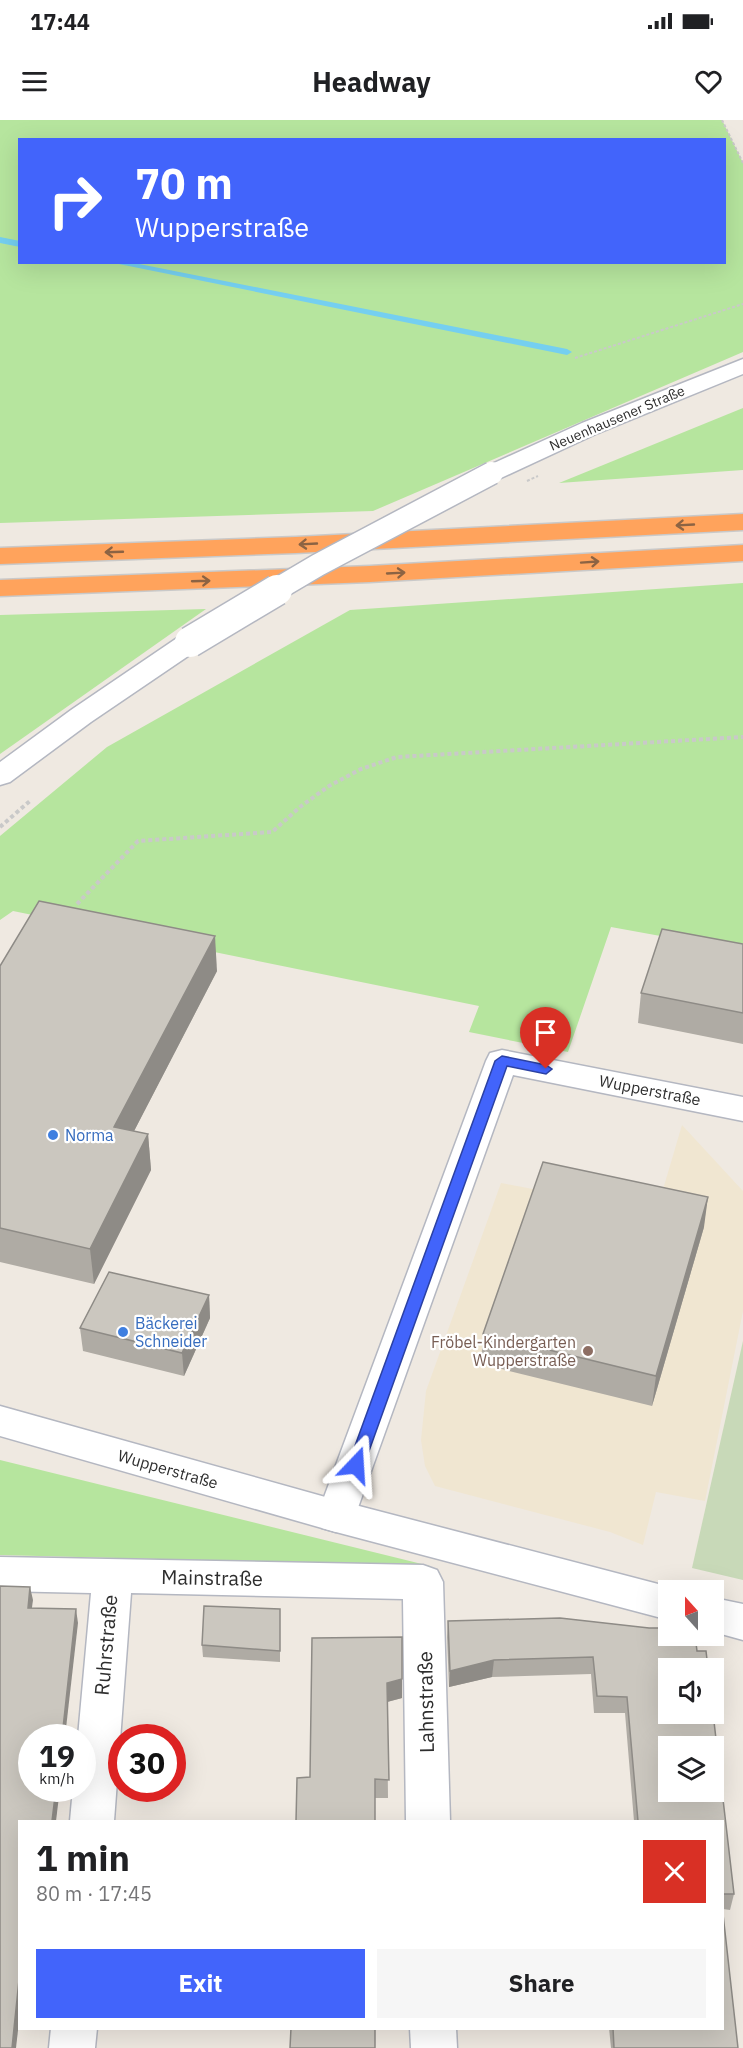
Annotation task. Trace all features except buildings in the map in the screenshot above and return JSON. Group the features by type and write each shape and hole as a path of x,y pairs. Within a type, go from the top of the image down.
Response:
{"highway":[{"path":"0,556 308,544 743,522"},
{"path":"0,588 524,567 743,553"},
{"path":"0,608 71,600 142,584"}],"street":[{"name":"Neuenhausener Straße","path":"0,776 81,716 190,642 346,549 492,473 590,428 743,366"},
{"name":"Wupperstraße","path":"336,1516 502,1061 743,1109"},
{"name":"Wupperstraße","path":"0,1421 336,1516 658,1600"},
{"name":"Mainstraße","path":"0,1574 423,1582"},
{"name":"Ruhrstraße","path":"92,1820 112,1576"},
{"name":"Lahnstraße","path":"423,1582 429,1820"},
{"path":"724,1617 743,1622"},
{"path":"72,2048 74,2030"},
{"path":"433,2030 434,2048"}],"path":[{"path":"722,120 743,163"},
{"path":"575,358 743,304"},
{"path":"77,904 138,841 272,832 303,803 330,784 367,766 397,757 743,737"}],"shaded area":[{"name":"Fröbel-Kindergarten Wupperstraße","path":"682,1125 743,1191 743,1311 705,1501 656,1492 643,1545 610,1532 435,1486 425,1466 421,1440 426,1391 501,1183 656,1213"}],"green space":[{"path":"0,120 722,120 743,163 743,352 373,511 0,523"},
{"path":"743,408 743,470 559,483"},
{"path":"743,583 743,951 611,927 568,1052 469,1032 479,1006 13,911 0,920 0,836 107,747 350,610"},
{"path":"206,609 0,754 0,615"},
{"path":"743,1341 743,1580 692,1568"},
{"path":"0,1460 430,1566 0,1555"}],"waterway":[{"path":"0,240 18,244"},
{"path":"123,264 567,352"}],"place":[{"name":"Norma","path":"53,1135"},
{"name":"Bäckerei Schneider","path":"123,1332"},
{"name":"Fröbel-Kindergarten Wupperstraße","path":"588,1351"}],"route":[{"path":"356,1465 502,1061 546,1069"}]}
